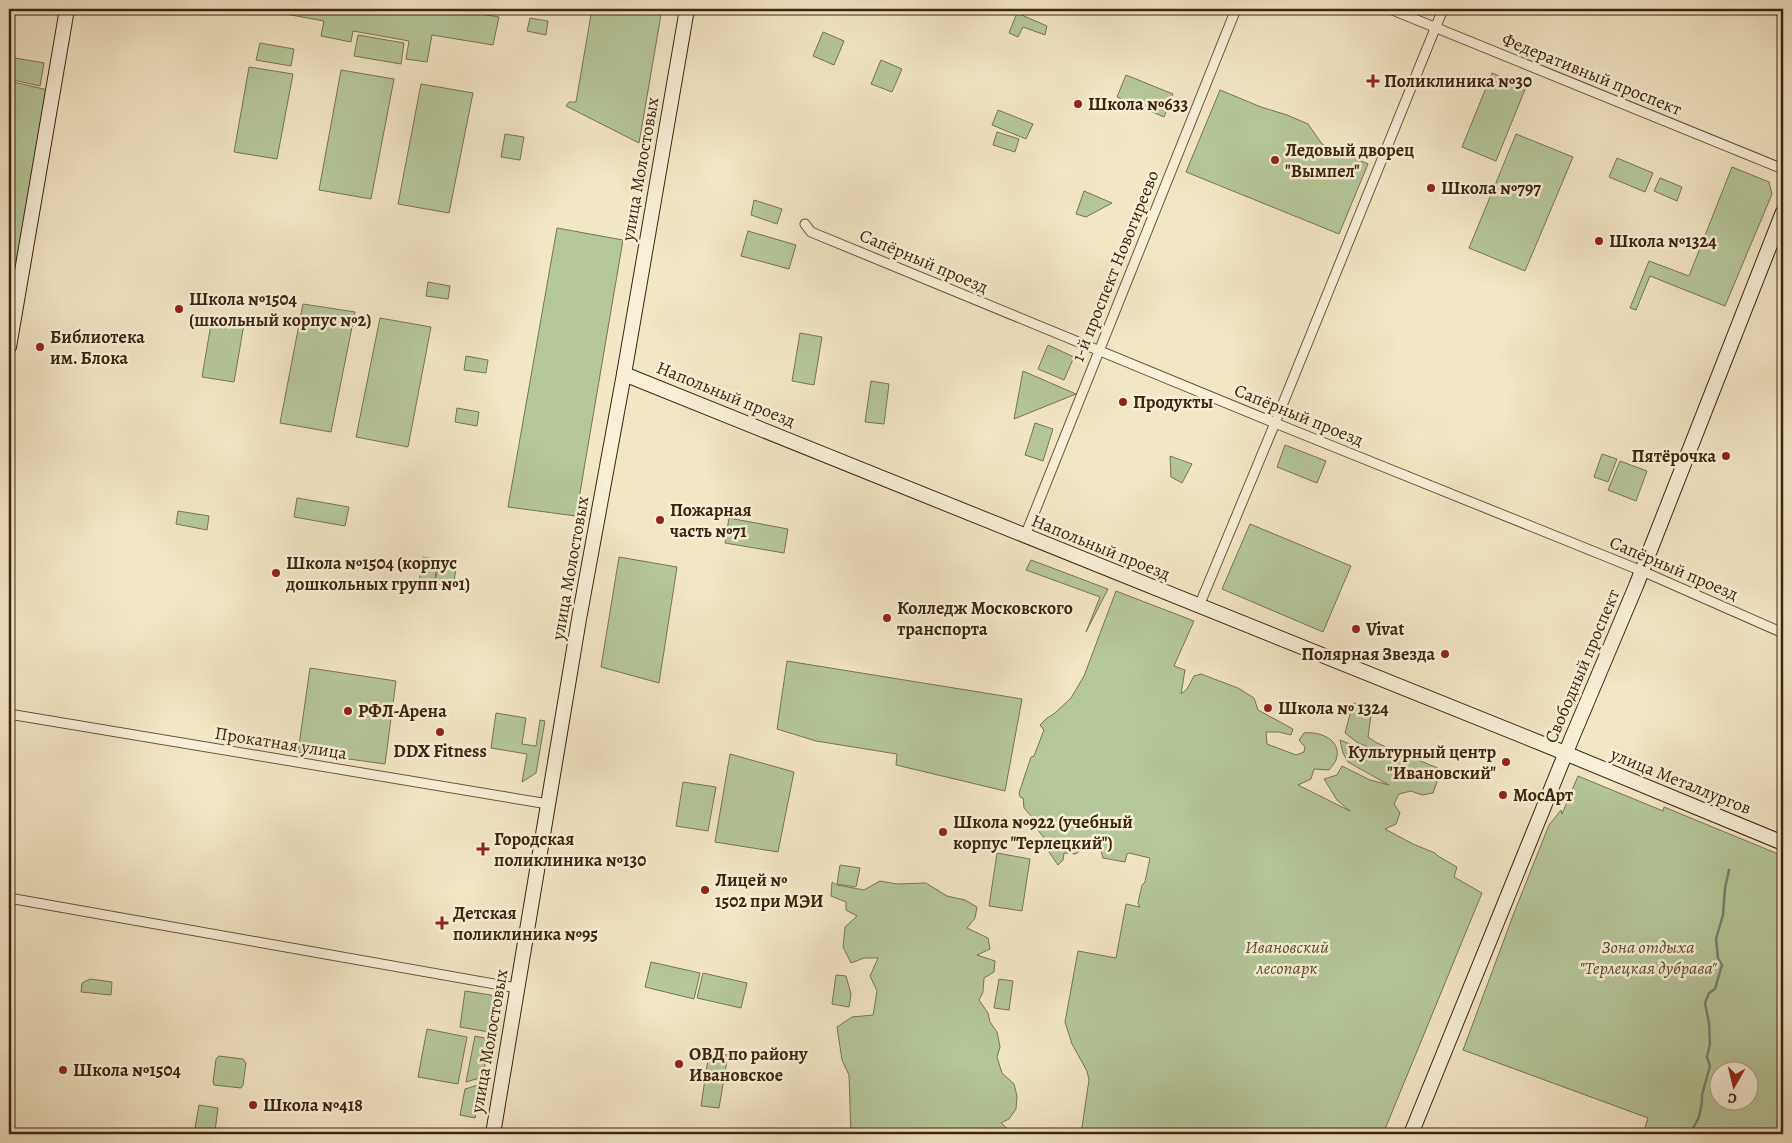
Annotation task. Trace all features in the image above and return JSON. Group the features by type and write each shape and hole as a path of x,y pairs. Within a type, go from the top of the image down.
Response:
{"street":[{"path":"9,346 67,9"},
{"name":"улица Молостовых","path":"492,1134 579,619 624,374 687,9"},
{"name":"1-й проспект Новогиреево","path":"1025,536 1236,9"},
{"name":"Федеративный проспект","path":"1390,9 1783,169"},
{"path":"1198,606 1275,423 1442,9"},
{"name":"Свободный проспект","path":"1411,1134 1565,754 1642,571 1783,212"},
{"name":"Сапёрный проезд","path":"805,224 811,232 1275,423 1642,571 1783,633"},
{"name":"Напольный проезд","path":"624,374 1565,754"},
{"name":"Прокатная улица","path":"9,714 548,804"},
{"name":"улица Металлургов","path":"1565,754 1783,843"},
{"path":"9,898 517,988"}],"green space":[{"path":"258,9 450,9 499,17 493,45 432,35 427,62 406,59 409,41 353,31 351,42 321,36 324,21"},
{"path":"592,9 662,9 639,143 566,106 569,102 576,102"},
{"path":"1017,13 1047,26 1045,35 1023,27 1018,37 1009,33"},
{"path":"530,18 548,21 546,35 527,31"},
{"path":"823,32 844,41 834,65 813,56"},
{"path":"358,35 404,43 401,64 354,56"},
{"path":"260,43 294,49 291,66 256,60"},
{"path":"9,57 44,63 40,86 9,79"},
{"path":"881,60 902,69 892,92 871,84"},
{"path":"249,67 293,74 277,159 234,152"},
{"path":"341,70 394,79 371,199 319,190"},
{"path":"1492,73 1526,87 1496,161 1462,147"},
{"path":"1126,75 1173,94 1164,117 1117,97"},
{"path":"9,81 48,90 9,314"},
{"path":"421,84 473,93 449,213 398,204"},
{"name":"Ледовый дворец \"Вымпел\"","path":"1220,90 1308,124 1322,144 1368,164 1339,234 1186,172"},
{"path":"998,110 1033,124 1026,139 992,125"},
{"path":"997,132 1019,139 1015,152 993,145"},
{"path":"505,134 524,137 520,160 501,157"},
{"path":"1516,134 1573,157 1525,271 1469,248"},
{"path":"1617,158 1653,173 1645,192 1609,177"},
{"path":"1732,167 1769,182 1772,194 1725,306 1650,276 1636,310 1630,308 1649,261 1689,276"},
{"path":"1660,178 1682,187 1677,201 1654,191"},
{"path":"1084,191 1112,203 1086,217 1076,214"},
{"path":"754,200 782,209 777,224 751,215"},
{"path":"557,228 623,240 576,516 508,507"},
{"path":"748,231 796,245 789,269 741,256"},
{"path":"428,282 450,286 448,299 426,296"},
{"path":"303,304 355,312 331,432 280,423"},
{"path":"212,318 244,324 234,382 202,377"},
{"path":"380,318 431,327 408,447 356,437"},
{"path":"800,333 822,337 814,385 792,381"},
{"path":"1048,345 1074,357 1064,380 1038,369"},
{"path":"466,356 488,360 486,373 464,370"},
{"path":"1023,371 1076,394 1014,419"},
{"path":"871,381 889,384 884,424 865,422"},
{"path":"457,408 479,412 477,426 455,422"},
{"path":"1035,423 1053,429 1043,461 1025,455"},
{"path":"1285,445 1326,461 1317,483 1277,467"},
{"path":"1602,454 1617,459 1608,482 1594,477"},
{"path":"1170,456 1192,464 1182,483 1171,477"},
{"path":"1620,461 1647,471 1636,501 1608,490"},
{"path":"297,498 349,507 345,526 294,517"},
{"path":"178,511 209,516 207,530 176,524"},
{"path":"729,518 788,529 784,553 725,543"},
{"path":"1250,524 1351,566 1323,632 1222,589"},
{"path":"423,557 438,560 434,584 419,582"},
{"path":"619,557 677,567 659,683 601,667"},
{"path":"439,560 457,563 453,587 435,584"},
{"path":"1031,560 1108,589 1086,632 1100,597 1026,570"},
{"name":"Ивановский лесопарк","path":"1116,591 1194,621 1174,666 1185,670 1181,694 1187,689 1194,676 1201,674 1238,688 1254,698 1258,710 1293,729 1291,735 1279,732 1266,732 1267,744 1296,755 1304,752 1305,747 1299,740 1304,733 1323,735 1333,742 1337,753 1335,761 1329,770 1314,769 1311,779 1298,785 1350,811 1337,800 1324,779 1337,775 1342,766 1370,780 1389,785 1348,762 1343,753 1340,740 1379,756 1385,753 1358,743 1345,733 1353,703 1372,708 1368,737 1377,743 1440,769 1435,775 1437,782 1433,793 1422,795 1411,791 1399,794 1394,804 1400,813 1396,824 1385,829 1435,853 1457,867 1454,877 1482,893 1383,1134 1081,1134 1089,1080 1087,1071 1072,1044 1065,1022 1078,951 1116,958 1126,904 1140,907 1138,903 1150,858 1129,853 1125,862 1103,858 1100,847 1088,844 1076,854 1064,853 1063,860 1058,865 1049,852 1049,844 1037,829 1033,818 1024,808 1023,798 1020,797 1019,793 1031,757 1034,756 1044,730 1040,725 1071,698 1084,676"},
{"path":"787,661 1022,699 1005,791 896,765 897,754 816,741 777,729"},
{"name":"РФЛ-Арена","path":"310,668 396,681 385,764 298,752"},
{"path":"496,713 526,718 522,744 536,746 540,720 545,721 536,773 522,782 527,754 491,748"},
{"path":"730,754 794,772 778,852 715,842"},
{"name":"Зона отдыха \"Терлецкая дубрава\"","path":"1578,776 1663,811 1664,807 1783,856 1783,1134 1643,1134 1648,1118 1463,1050 1549,825 1561,810 1562,814"},
{"path":"683,782 716,787 708,831 676,826"},
{"path":"997,853 1030,859 1022,911 989,906"},
{"path":"840,865 860,868 856,887 837,884"},
{"path":"880,881 897,884 926,883 947,896 965,900 977,907 975,918 967,928 988,938 990,949 977,955 995,961 994,972 984,978 983,992 979,1000 997,1032 1000,1047 997,1057 1002,1073 1014,1084 1017,1096 1016,1109 1009,1119 1001,1123 1010,1131 1010,1134 851,1134 849,1075 842,1060 837,1027 852,1017 873,1015 877,991 870,976 878,958 864,958 851,963 843,947 845,927 857,916 846,910 846,902 831,896 832,882 837,885 864,890"},
{"path":"651,962 700,973 694,999 645,987"},
{"path":"703,973 747,983 741,1008 697,998"},
{"path":"836,975 846,976 851,994 849,1007 832,1004"},
{"path":"90,979 112,982 111,995 81,992 82,983"},
{"path":"999,979 1013,981 1009,1010 994,1008"},
{"path":"465,991 491,995 496,999 489,1032 460,1027"},
{"path":"427,1029 467,1037 458,1084 418,1077"},
{"path":"475,1036 489,1039 483,1077 466,1082"},
{"path":"709,1052 728,1055 719,1108 701,1106"},
{"path":"219,1056 243,1059 246,1063 241,1088 214,1085 216,1059"},
{"path":"481,1084 475,1118 460,1115 465,1089"},
{"path":"199,1105 218,1108 215,1131 195,1128"}],"waterway":[{"path":"1690,1134 1699,1117 1702,1095 1710,1066 1707,1057 1710,1044 1709,1023 1705,1003 1709,993 1715,989 1722,965 1718,958 1716,939 1723,915 1725,888 1729,870"}],"place":[{"name":"Поликлиника №30","path":"1373,81"},
{"name":"Школа №633","path":"1078,104"},
{"name":"Ледовый дворец \"Вымпел\"","path":"1275,160"},
{"name":"Школа №797","path":"1431,188"},
{"name":"Школа №1324","path":"1599,241"},
{"name":"Школа №1504 (школьный корпус №2)","path":"179,309"},
{"name":"Библиотека им. Блока","path":"40,347"},
{"name":"Продукты","path":"1123,402"},
{"name":"Пятёрочка","path":"1726,456"},
{"name":"Пожарная часть №71","path":"660,520"},
{"name":"Школа №1504 (корпус дошкольных групп №1)","path":"276,573"},
{"name":"Колледж Московского транспорта","path":"887,618"},
{"name":"Vivat","path":"1356,629"},
{"name":"Полярная Звезда","path":"1445,654"},
{"name":"Школа № 1324","path":"1268,708"},
{"name":"РФЛ-Арена","path":"348,711"},
{"name":"DDX Fitness","path":"440,732"},
{"name":"Культурный центр \"Ивановский\"","path":"1506,762"},
{"name":"МосАрт","path":"1503,795"},
{"name":"Школа №922 (учебный корпус \"Терлецкий\")","path":"943,832"},
{"name":"Городская поликлиника №130","path":"483,849"},
{"name":"Лицей № 1502 при МЭИ","path":"705,890"},
{"name":"Детская поликлиника №95","path":"442,923"},
{"name":"ОВД по району Ивановское","path":"679,1064"},
{"name":"Школа №1504","path":"63,1070"},
{"name":"Школа №418","path":"253,1105"}]}
